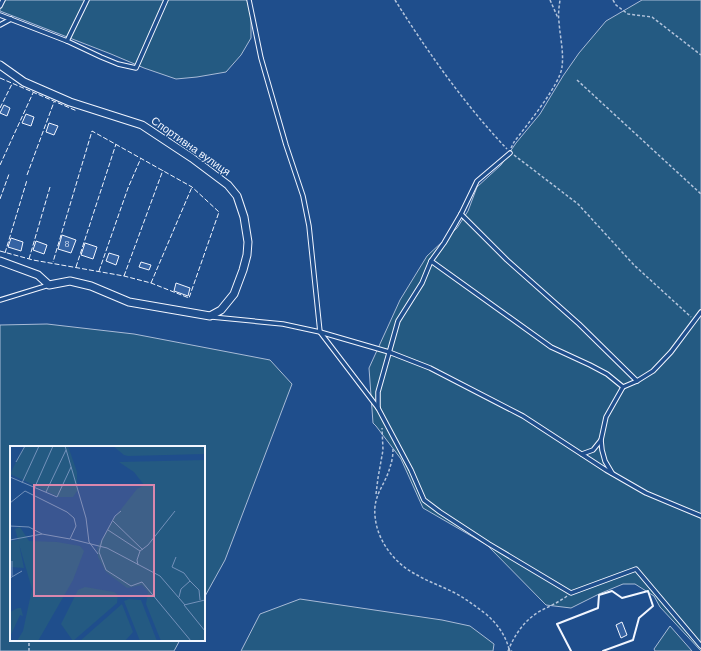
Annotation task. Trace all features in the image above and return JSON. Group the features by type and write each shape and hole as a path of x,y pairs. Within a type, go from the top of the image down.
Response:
{"street":[{"name":"Спортивна вулиця","path":"0,65 24,82 70,102 142,125 192,158 228,185 237,196 244,217 248,242 247,256 234,294 221,310 210,316"},
{"path":"0,261 38,275 49,285 70,281 92,286 129,302 210,316"}],"lane":[{"path":"0,6 3,0"},
{"path":"67,41 87,0"},
{"path":"0,15 67,41 118,64 136,68 166,0"},
{"path":"249,0 260,58 305,204 310,226 320,332 378,408 411,470 424,500 489,544 571,593 636,569 701,646"},
{"path":"0,25 11,19"},
{"path":"378,408 378,392 388,352 398,321 422,283 431,261 444,243 461,214 477,181 510,153"},
{"path":"461,214 507,260 596,340 637,382"},
{"path":"431,261 550,347 590,365 623,387"},
{"path":"0,300 49,285"},
{"path":"613,474 605,462 602,450 602,440 606,417 623,387 637,382 653,371 671,352 701,312"},
{"path":"210,316 283,324 320,332 388,352 430,368 523,416 613,474 646,493 701,516"},
{"path":"582,454 593,450 602,440"}],"path":[{"path":"396,0 417,35 489,131 510,153 578,204 634,265 694,320"},
{"path":"550,0 559,20"},
{"path":"510,153 514,142 555,86 560,75 562,68 562,46 559,20 560,0"},
{"path":"613,0 616,5 628,14 652,17 701,55"},
{"path":"577,80 701,194"},
{"path":"382,427 384,450 378,478 375,514 376,524 383,542 392,555 403,566 416,575 453,592 476,606 491,619 506,637 510,650"},
{"path":"376,496 390,468 393,451 393,437"},
{"path":"510,650 517,633 526,622 539,612 564,599 571,593"}],"shaded area":[{"path":"0,0 251,0 251,38 241,55 226,72 176,79 144,68 0,11"},
{"path":"642,0 701,0 701,651 660,607 654,596 635,584 623,584 571,608 546,605 487,545 423,508 401,459 373,423 369,368 400,300 427,256 457,228 468,211 477,187 501,165 516,143 540,114 579,53 606,21"},
{"path":"47,324 134,334 270,360 292,384 225,560 205,596 205,446 10,446 10,641 179,641 174,651 0,651 0,325"},
{"path":"300,599 442,620 470,626 494,644 493,651 241,651 260,614"},
{"path":"670,626 692,651 655,651 654,649"}],"building":[{"path":"4,105 10,108 7,116 0,113"},
{"path":"26,114 34,117 31,126 22,123"},
{"path":"49,123 58,126 54,135 46,132"},
{"path":"62,235 76,240 71,253 58,249"},
{"path":"11,238 23,242 21,251 8,247"},
{"path":"36,241 47,245 44,254 33,250"},
{"path":"85,243 97,247 93,259 81,255"},
{"path":"109,253 119,256 116,265 106,261"},
{"path":"141,262 151,265 149,270 139,267"},
{"path":"176,283 190,288 188,296 174,291"},
{"path":"622,622 627,635 621,638 616,625"}],"fence":[{"path":"0,78 77,111"},
{"path":"0,108 12,84"},
{"path":"0,165 33,93"},
{"path":"27,175 54,102"},
{"path":"0,251 33,260 124,276 151,283 189,298 219,212 192,187 92,131 53,262"},
{"path":"76,267 116,144"},
{"path":"99,271 128,188 141,158"},
{"path":"124,276 163,170"},
{"path":"0,199 9,174"},
{"path":"5,253 27,180"},
{"path":"29,259 50,187"},
{"path":"151,283 192,187"}],"wall":[{"path":"571,651 557,624 598,608 599,595 612,591 622,598 648,591 653,606 639,618 633,640 603,651"}]}
